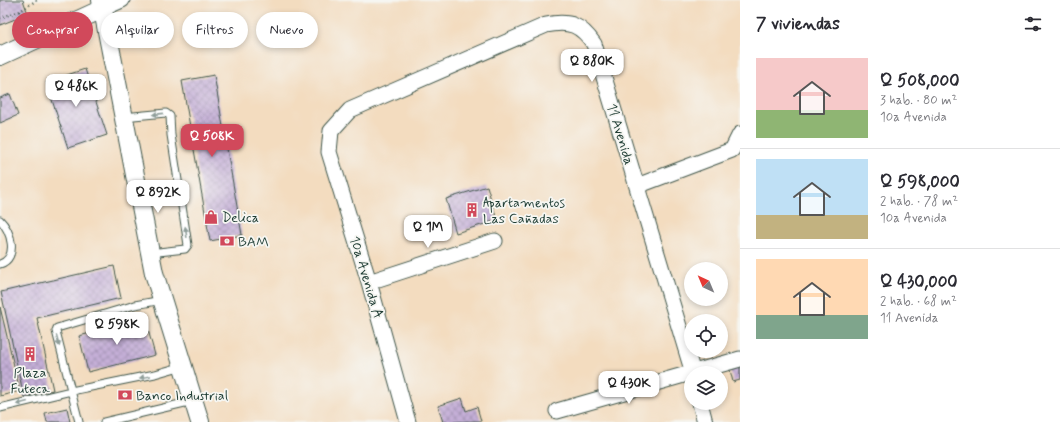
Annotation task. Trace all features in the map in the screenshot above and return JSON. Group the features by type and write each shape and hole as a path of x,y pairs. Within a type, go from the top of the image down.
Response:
{"street":[{"path":"0,56 102,4 122,0"},
{"path":"102,4 150,253 162,300 200,422"},
{"name":"11 Avenida","path":"332,132 350,110 546,25 559,23 575,25 586,32 594,44 691,366"},
{"name":"10a Avenida A","path":"332,132 329,152 369,282 408,422"},
{"path":"637,186 736,152 740,134"},
{"path":"369,282 495,241"},
{"path":"715,366 740,359"},
{"path":"557,411 684,375"},
{"path":"702,410 705,422"}],"lane":[{"path":"123,117 166,113 170,116 171,135 188,245 185,249 150,253"},
{"path":"0,220 4,224 12,248 11,255 0,264"},
{"path":"79,422 56,331 57,328 135,305 162,300"},
{"path":"0,408 71,391 155,374 183,366"},
{"path":"104,422 193,401"}],"path":[{"path":"0,18 20,10 37,0"}],"building":[{"path":"0,0 23,0 27,12 12,12 12,20 0,25"},
{"path":"85,69 107,135 68,148 46,82"},
{"path":"214,75 242,235 210,241 182,81"},
{"path":"10,94 18,115 0,123 0,98"},
{"name":"Apartamentos Las Cañadas","path":"487,186 497,220 456,233 446,199"},
{"name":"Plaza Futeca","path":"114,266 121,298 37,318 53,390 24,397 1,292"},
{"name":"Plaza Futeca","path":"0,307 20,391 0,396"},
{"name":"Plaza Futeca","path":"145,319 155,355 88,372 79,336"},
{"path":"740,367 740,380 733,382 730,370"},
{"path":"462,398 466,411 477,407 481,421 443,422 438,406"},
{"name":"Plaza Futeca","path":"67,408 70,422 47,422 45,413"}],"place":[{"name":"Apartamentos Las Cañadas","path":"472,210"},
{"name":"Delica","path":"211,217"},
{"name":"BAM","path":"227,241"},
{"name":"Plaza Futeca","path":"30,354"},
{"name":"Banco Industrial","path":"125,395"}]}
